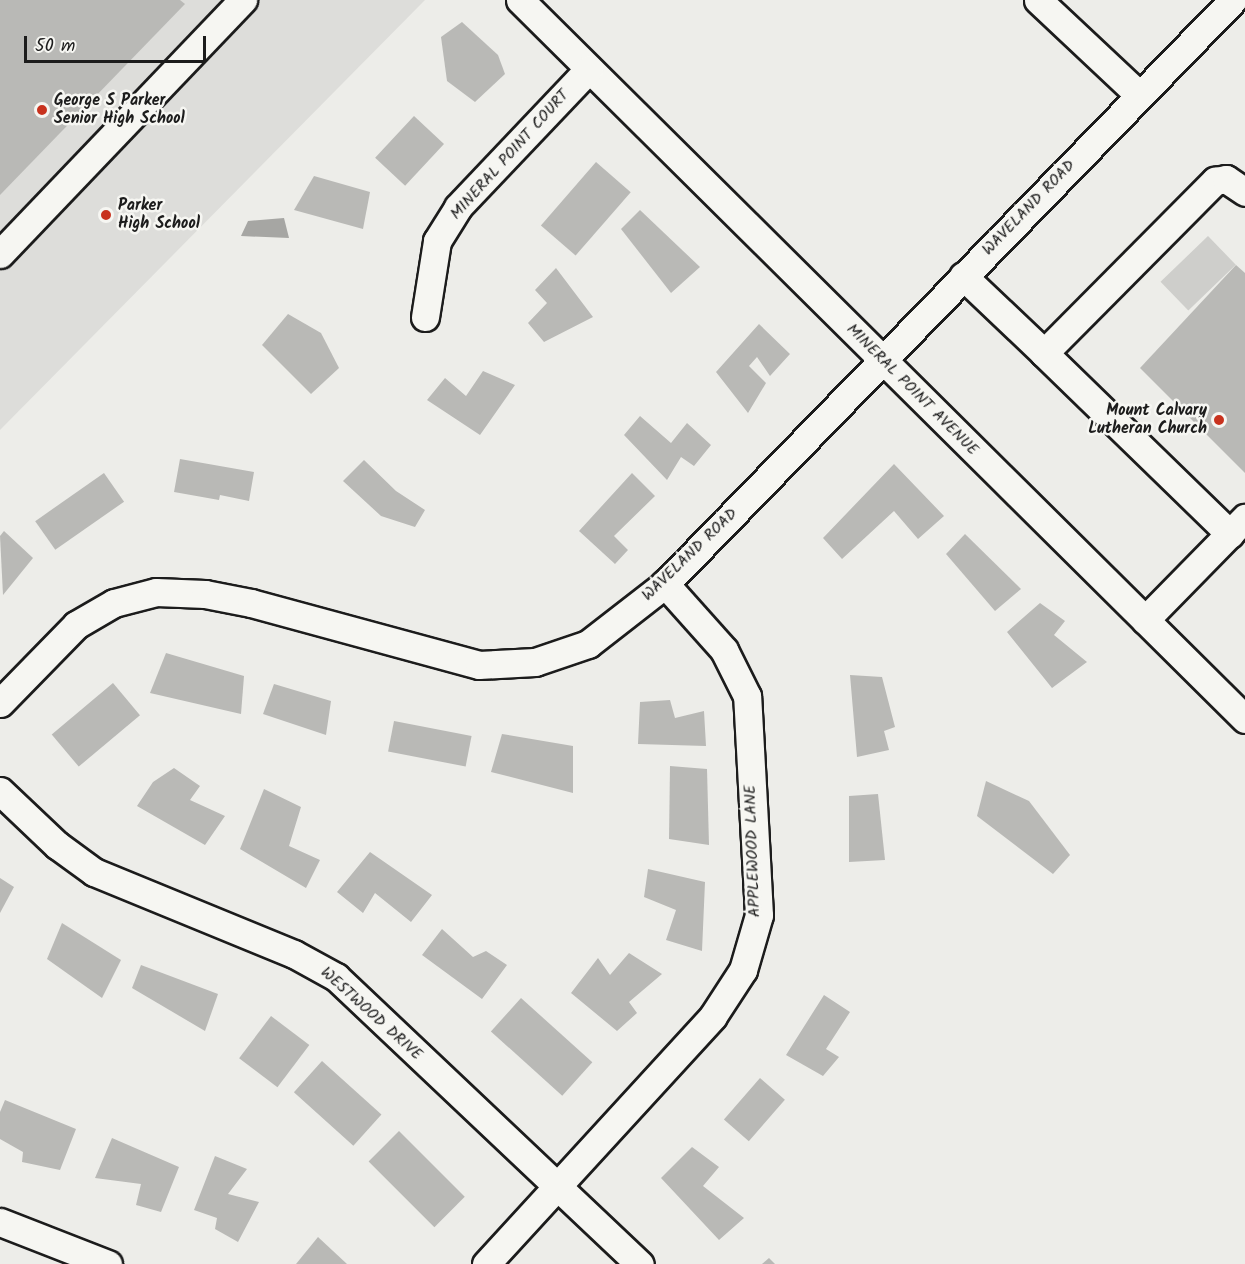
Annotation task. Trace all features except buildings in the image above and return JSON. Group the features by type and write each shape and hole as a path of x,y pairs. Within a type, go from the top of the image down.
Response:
{"street":[{"path":"0,254 243,0"},
{"name":"MINERAL POINT AVENUE","path":"520,0 1245,719"},
{"path":"1038,0 1139,95"},
{"name":"WAVELAND ROAD","path":"0,703 76,625 136,596 180,591 216,596 479,665 535,662 588,644 665,584 1233,0"},
{"name":"MINERAL POINT COURT","path":"425,317 437,240 458,207 585,64"},
{"path":"1044,353 1215,181 1226,179 1245,192"},
{"path":"963,276 1044,353 1237,526 1144,620"},
{"name":"APPLEWOOD LANE","path":"486,1264 713,1016 742,970 759,915 747,696 724,650 665,584"},
{"name":"WESTWOOD DRIVE","path":"0,791 57,845 94,872 294,954 336,977 640,1264"},
{"path":"0,1222 108,1264"}],"shaded area":[{"name":"Parker High School","path":"0,0 425,0 0,430"},
{"path":"284,218 289,238 241,236 248,221"},
{"path":"1208,236 1236,265 1188,311 1161,282"}],"place":[{"name":"George S Parker Senior High School","path":"42,110"},
{"name":"Parker High School","path":"106,215"},
{"name":"Mount Calvary Lutheran Church","path":"1219,420"}]}
